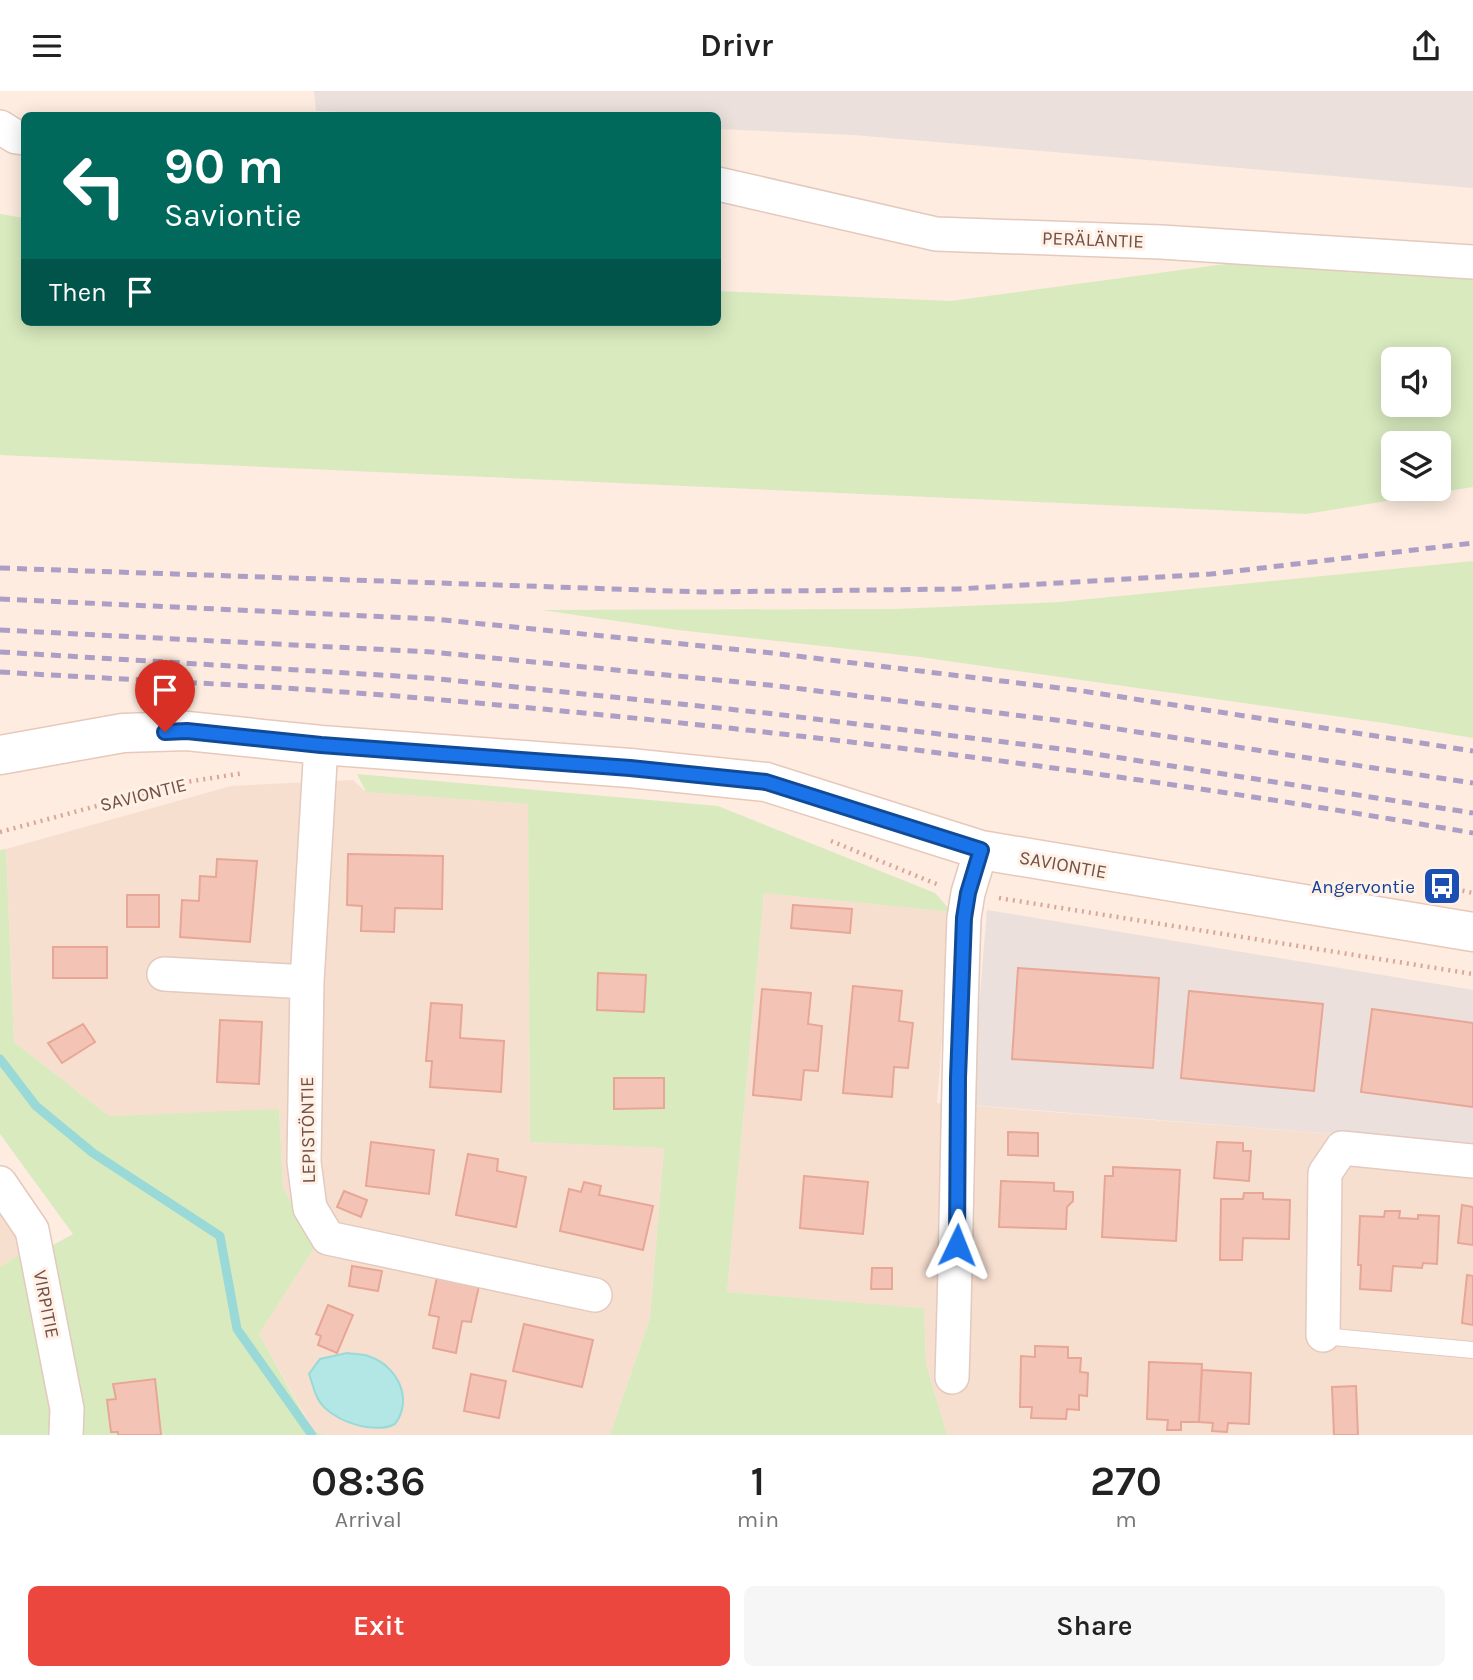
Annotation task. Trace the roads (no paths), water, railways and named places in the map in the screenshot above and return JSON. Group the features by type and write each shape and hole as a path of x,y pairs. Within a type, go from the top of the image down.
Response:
{"main road":[{"name":"SAVIONTIE","path":"11,754 123,733 187,731 321,745 630,768 766,782 981,850 1473,932"}],"street":[{"path":"0,127 21,138"},
{"name":"PERÄLÄNTIE","path":"721,185 936,235 1161,242 1473,263"},
{"name":"LEPISTÖNTIE","path":"321,745 307,982 304,1162 310,1208 328,1238 595,1295"},
{"path":"952,1377 964,918 968,893 981,850"},
{"path":"164,974 307,982"},
{"path":"1328,1336 1325,1173 1342,1148 1473,1161"},
{"name":"VIRPITIE","path":"0,1182 32,1230 66,1409 66,1435"}],"lane":[{"path":"1328,1336 1473,1350"}],"water":[{"path":"347,1353 366,1355 378,1360 394,1375 400,1384 403,1404 395,1424 376,1428 354,1424 332,1414 318,1399 309,1374 320,1359"}],"waterway":[{"path":"0,1059 36,1106 93,1153 220,1236 237,1329 312,1435"}],"railway":[{"path":"0,568 702,592 958,589 1211,574 1473,543"},
{"path":"0,599 434,619 772,653 1076,690 1473,751"},
{"path":"0,630 432,652 769,685 1072,722 1473,783"},
{"path":"0,652 430,678 766,713 1070,750 1473,813"},
{"path":"0,672 377,694 693,724 1084,772 1473,833"}],"place":[{"name":"Angervontie","path":"1442,886"}]}
